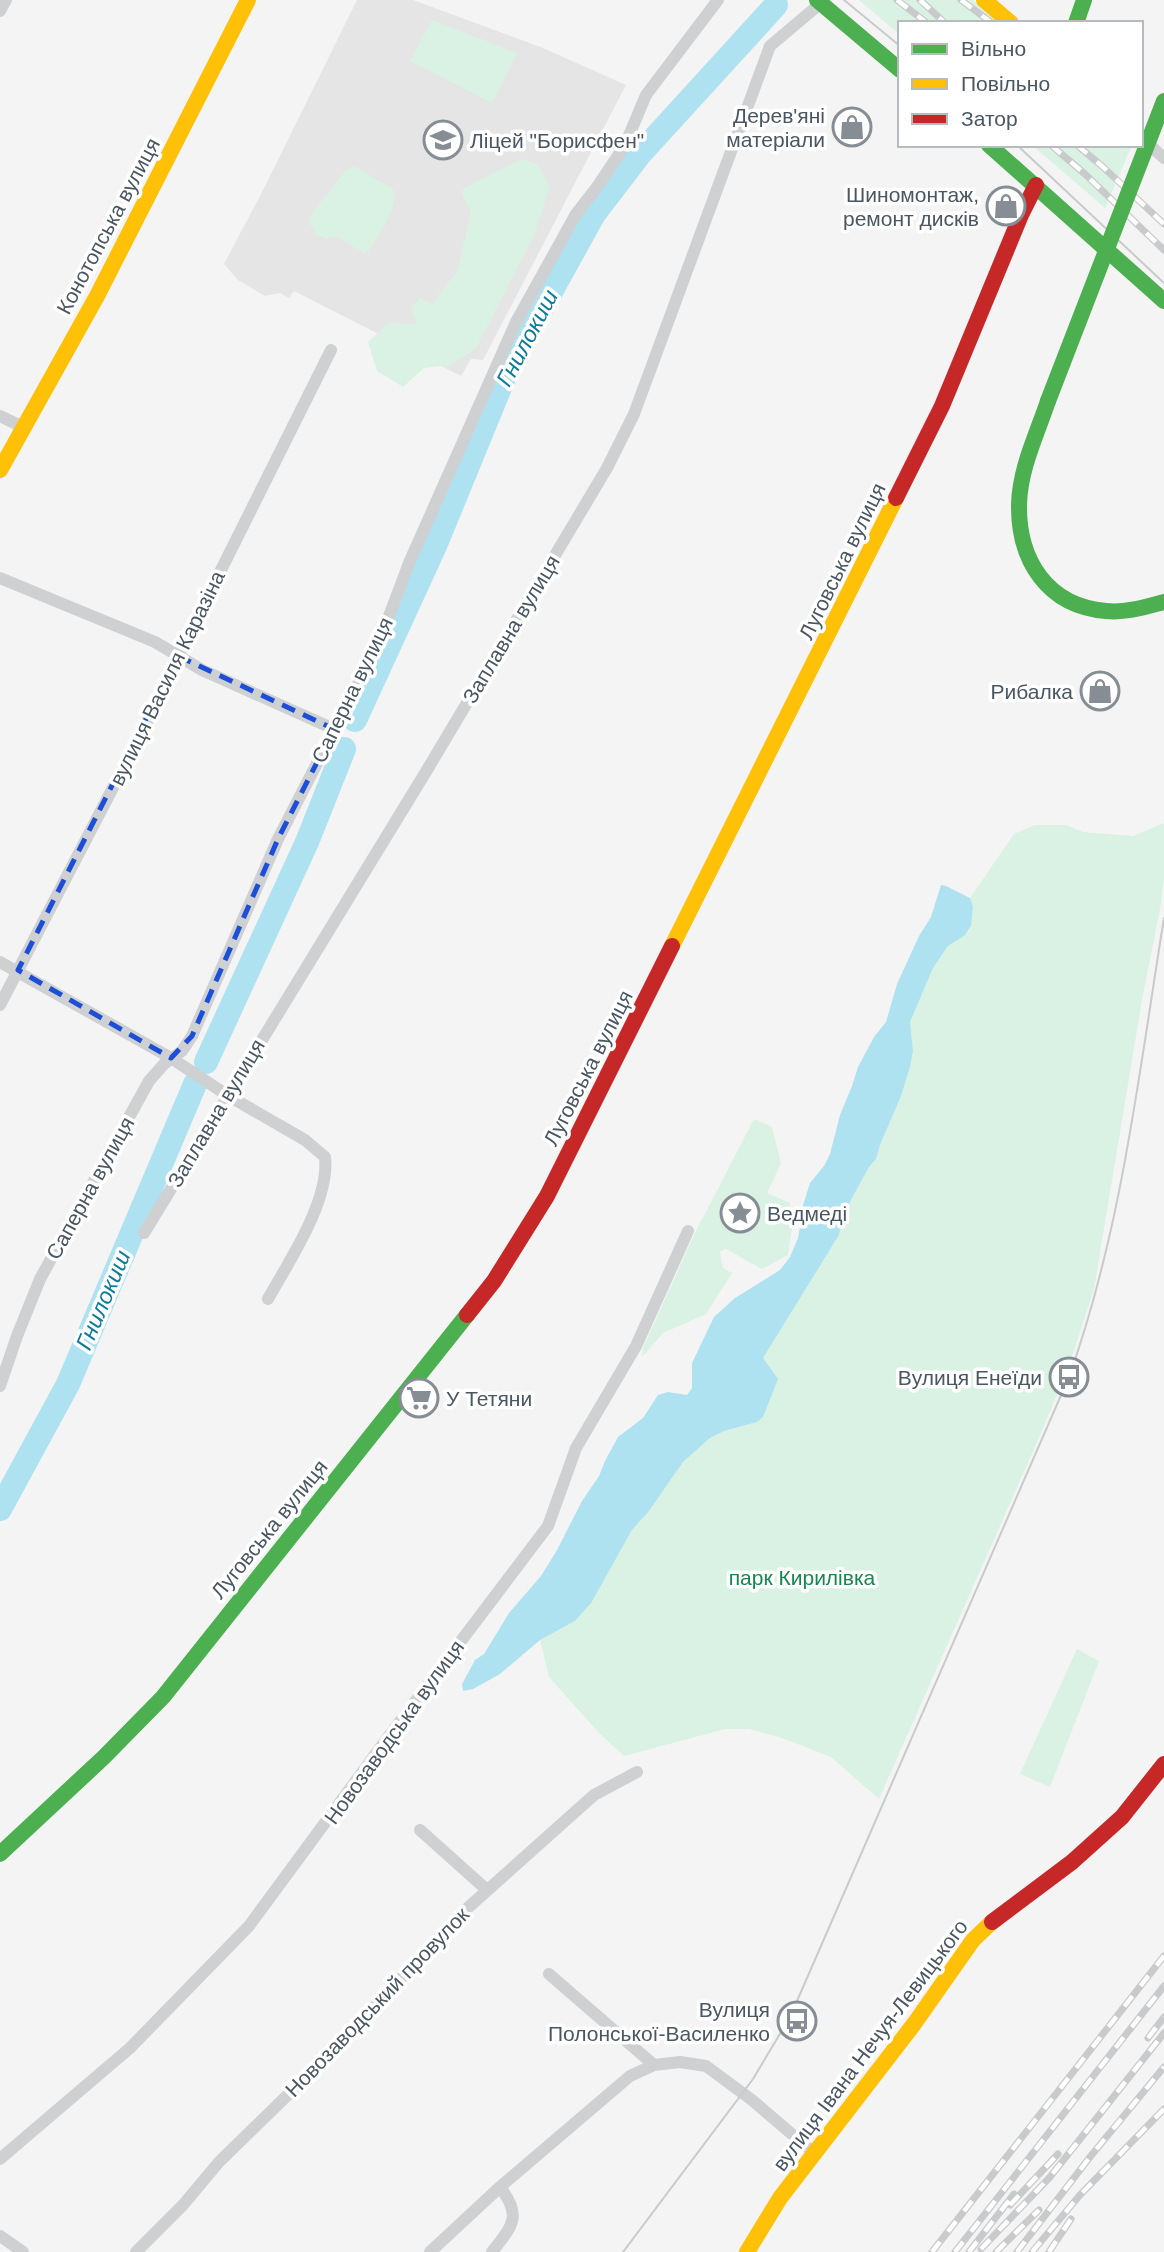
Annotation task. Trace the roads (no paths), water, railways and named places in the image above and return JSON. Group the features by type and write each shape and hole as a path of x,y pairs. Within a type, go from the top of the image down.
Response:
{"street":[{"path":"0,11 6,0"},
{"name":"Конотопська вулиця","path":"0,470 125,243 248,0"},
{"name":"Саперна вулиця","path":"0,1386 40,1279 149,1081 171,1058 182,1051 192,1036 278,839 379,645 409,563 516,321 576,214 625,145 646,95 718,0"},
{"path":"984,0 1009,21"},
{"path":"1077,21 1084,0"},
{"path":"819,1 898,68"},
{"name":"Заплавна вулиця","path":"144,1233 427,770 607,468 634,414 770,46 819,1"},
{"path":"1164,101 1048,401 1027,461 1019,500 1020,533 1030,563 1054,592 1084,609 1114,613 1131,612 1164,602"},
{"path":"1143,139 1164,158"},
{"path":"991,147 1164,301"},
{"name":"Луговська вулиця","path":"0,1854 104,1757 163,1696 495,1281 547,1196 942,406 1036,185"},
{"name":"вулиця Василя Каразіна","path":"0,1005 171,676 178,656 331,351"},
{"path":"0,416 25,428"},
{"path":"0,578 155,642 202,670 334,729"},
{"path":"0,962 171,1058 226,1095 305,1140 325,1157 327,1169 323,1188 305,1232 268,1299"},
{"name":"Новозаводська вулиця","path":"0,2159 130,2048 249,1926 548,1526 576,1448 636,1346 688,1231"},
{"name":"вулиця Івана Нечуя-Левицького","path":"747,2252 780,2198 914,2024 973,1940 1072,1861 1122,1817 1164,1764"},
{"name":"Новозаводський провулок","path":"136,2252 183,2205 219,2162 341,2043 462,1913 594,1796 637,1772"},
{"path":"421,1830 487,1890"},
{"path":"549,1974 654,2065"},
{"path":"430,2252 630,2076 654,2065 680,2062 706,2066 752,2100 814,2153"},
{"path":"492,2252 514,2216 511,2202 500,2188"},
{"path":"1,2238 23,2252"}],"water":[{"path":"941,885 970,898 973,906 971,926 965,935 948,946 933,968 910,1022 913,1051 910,1067 876,1159 845,1211 839,1235 763,1358 778,1379 763,1417 757,1422 724,1431 710,1438 683,1462 649,1511 632,1530 591,1603 575,1621 540,1640 500,1674 473,1689 463,1691 462,1684 475,1660 484,1654 509,1613 541,1576 557,1550 618,1437 643,1418 658,1395 668,1392 687,1395 692,1388 692,1363 714,1317 735,1298 780,1270 790,1257 798,1238 799,1218 810,1183 830,1154 840,1115 858,1067 874,1037 886,1022 897,984 919,936 931,917"}],"waterway":[{"name":"Гнилокиш","path":"355,720 435,546 506,373 594,214 640,154 776,5"},
{"name":"Гнилокиш","path":"206,1062 307,842 344,749"},
{"name":"Гнилокиш","path":"0,1509 68,1384 195,1084"}],"tram line":[{"path":"844,0 898,44"},
{"path":"1019,147 1164,283"},
{"path":"623,2252 753,2079 790,2017 1069,1377 1103,1264 1116,1207 1164,918"}],"railway":[{"path":"897,0 924,21"},
{"path":"920,0 943,21"},
{"path":"961,0 989,21"},
{"path":"1053,147 1164,250"},
{"path":"1079,147 1164,224"},
{"path":"932,2252 1164,1956"},
{"path":"955,2252 1164,1986"},
{"path":"1148,2038 1164,2017"},
{"path":"981,2249 1050,2177 1164,2033"},
{"path":"1017,2252 1164,2067"},
{"path":"1032,2252 1080,2195 1164,2109"},
{"path":"1010,2205 1058,2154"},
{"path":"969,2252 1014,2194"},
{"path":"996,2252 1039,2210"},
{"path":"1049,2252 1071,2219"}],"place":[{"name":"Дерев'янi матерiали","path":"852,127"},
{"name":"Ліцей \"Борисфен\"","path":"443,140"},
{"name":"Шиномонтаж, ремонт дисків","path":"1006,206"},
{"name":"Рибалка","path":"1100,691"},
{"name":"Ведмеді","path":"740,1213"},
{"name":"Вулиця Енеїди","path":"1069,1377"},
{"name":"У Тетяни","path":"419,1398"},
{"name":"Вулиця Полонської-Василенко","path":"797,2021"}],"park label":[{"name":"парк Кирилівка","path":"802,1577"}]}
